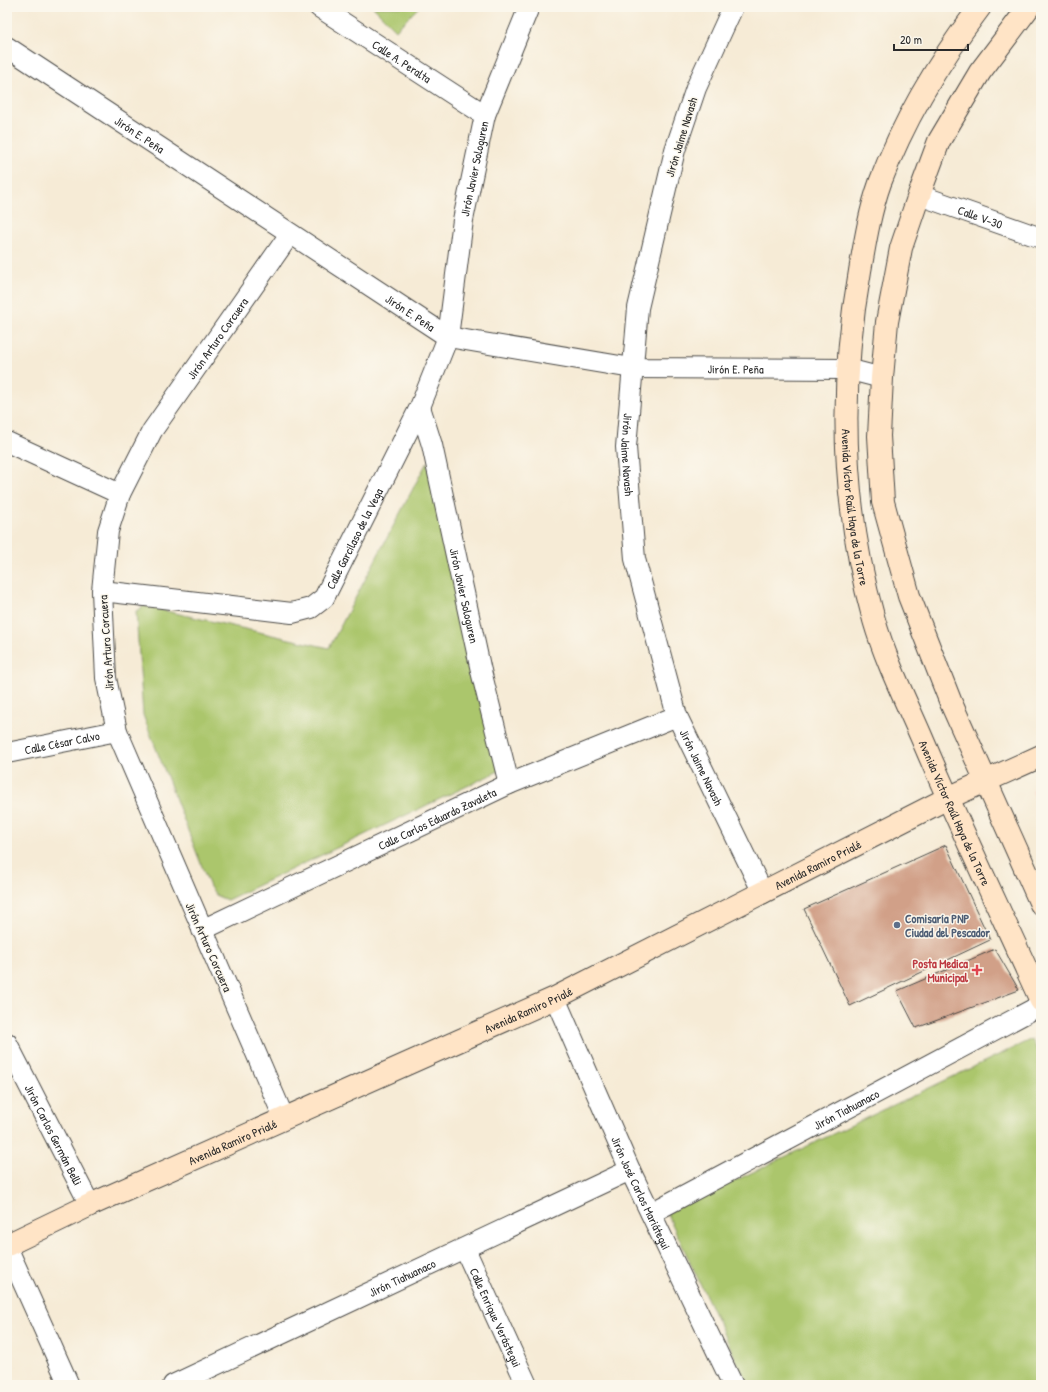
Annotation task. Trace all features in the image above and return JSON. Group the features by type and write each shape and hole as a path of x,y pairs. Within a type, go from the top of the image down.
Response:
{"main road":[{"name":"Avenida Víctor Raúl Haya de la Torre","path":"980,7 958,37 922,92 900,134 880,185 864,246 856,290 847,370 846,448 859,562 875,622 895,675 948,798 1041,1001"},
{"path":"1029,7 980,72 939,141 919,195 901,248 887,322 879,436 883,502 909,596 951,704 1041,904"},
{"name":"Avenida Ramiro Prialé","path":"7,1246 90,1205 555,998 948,798 1041,756"}],"street":[{"name":"Calle A. Peralta","path":"319,7 485,115"},
{"name":"Jirón Javier Sologuren","path":"448,337 463,220 485,115 529,7"},
{"name":"Jirón Jaime Navash","path":"733,7 696,88 675,150 638,308 626,447 634,559 677,716 763,893"},
{"name":"Jirón E. Peña","path":"7,46 448,337 632,368 847,370 882,378"},
{"name":"Calle V-30","path":"919,195 1041,238"},
{"name":"Jirón Arturo Corcuera","path":"284,1118 117,732 106,678 102,591 108,531 120,494 152,431 290,234"},
{"name":"Calle Garcilaso de la Vega","path":"102,591 292,613 311,608 324,598 420,407 448,337"},
{"name":"Jirón Javier Sologuren","path":"420,407 432,445 481,671 509,784"},
{"path":"7,442 120,494"},
{"name":"Calle Carlos Eduardo Zavaleta","path":"202,930 509,784 677,716"},
{"name":"Calle César Calvo","path":"7,752 117,732"},
{"name":"Jirón José Carlos Mariátegui","path":"555,998 630,1170 733,1385"},
{"name":"Jirón Tiahuanaco","path":"650,1213 1041,1005"},
{"name":"Jirón Carlos Germán Belli","path":"7,1043 90,1205"},
{"name":"Jirón Tiahuanaco","path":"173,1385 630,1170"},
{"path":"7,1246 69,1385"},
{"name":"Calle Enrique Verástegui","path":"464,1249 527,1385"}],"shaded area":[{"path":"1041,787 1041,812 1032,791"}],"green space":[{"path":"373,7 419,7 396,30"},
{"path":"427,462 501,770 227,900 217,896 210,887 143,715 136,611 144,606 329,648"},
{"path":"1032,1039 1041,1059 1041,1385 748,1385 667,1213"}],"building":[{"name":"Comisaría PNP Ciudad del Pescador","path":"946,845 990,940 850,1006 804,909"},
{"name":"Posta Medica Municipal","path":"995,949 1019,990 916,1028 897,991"}],"place":[{"name":"Comisaría PNP Ciudad del Pescador","path":"897,925"},
{"name":"Posta Medica Municipal","path":"977,970"}]}
